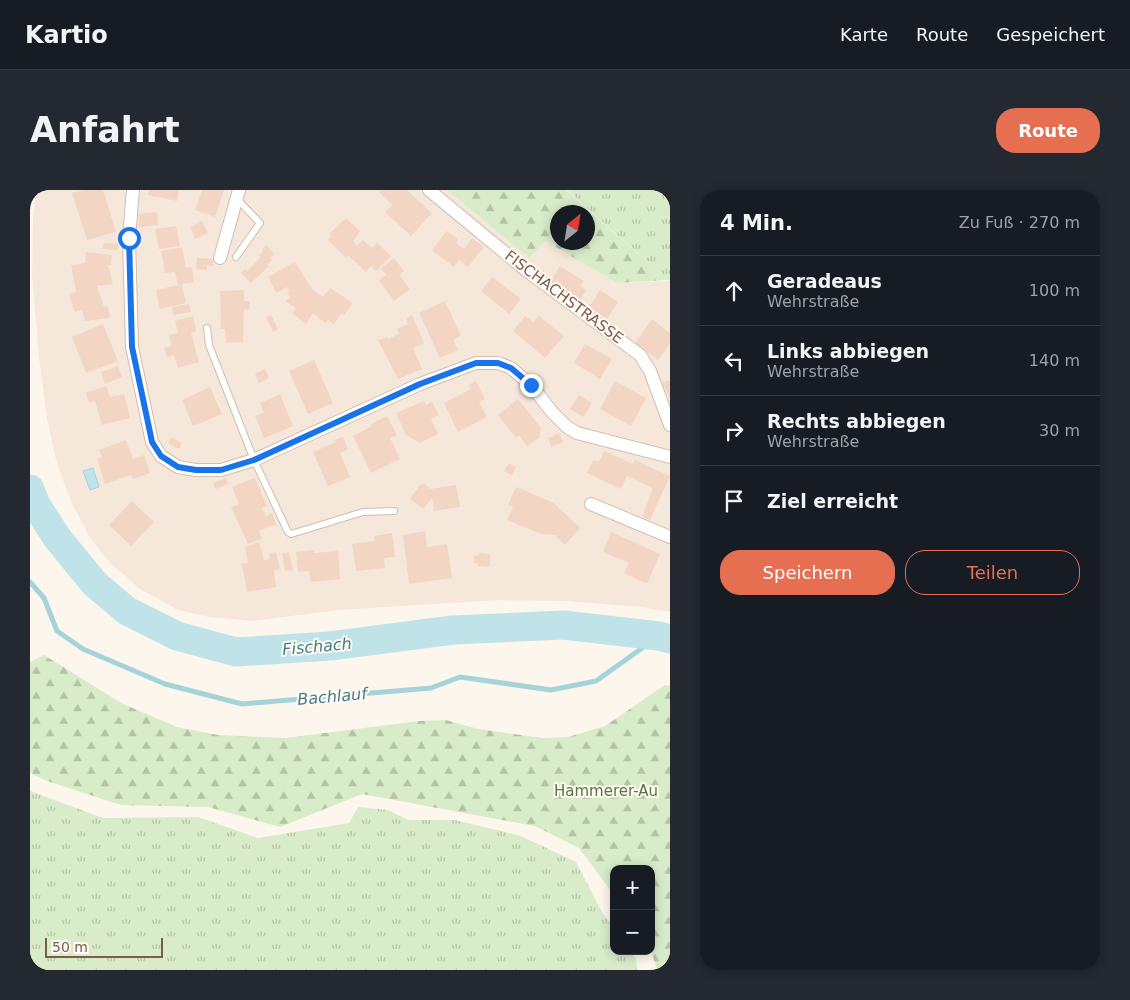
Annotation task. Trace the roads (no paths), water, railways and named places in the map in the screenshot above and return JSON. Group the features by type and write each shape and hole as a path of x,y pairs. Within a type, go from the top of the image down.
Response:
{"street":[{"path":"133,190 129,238 132,347 152,442 161,456 178,467 221,470 254,460 420,384 476,363 498,363 511,368 531,385 552,412 577,433 670,457"},
{"name":"FISCHACHSTRASSE","path":"429,190 527,271 640,355 650,371 670,425"},
{"path":"220,258 238,194"},
{"path":"591,504 670,537"}],"lane":[{"path":"236,257 260,223 238,194"},
{"path":"207,328 209,345 254,460 282,524 288,532 291,534 363,512 394,511"}],"water":[{"path":"93,468 99,487 90,490 83,471"}],"waterway":[{"name":"Fischach","path":"30,489 36,505 58,539 95,584 127,611 177,636 236,652 330,646 453,630 563,625 659,636 670,639"},
{"name":"Bachlauf","path":"30,582 44,598 57,631 83,649 165,684 242,704 431,688 460,677 551,690 596,681 659,636"}],"park label":[{"name":"Hammerer-Au","path":"606,791"}]}
